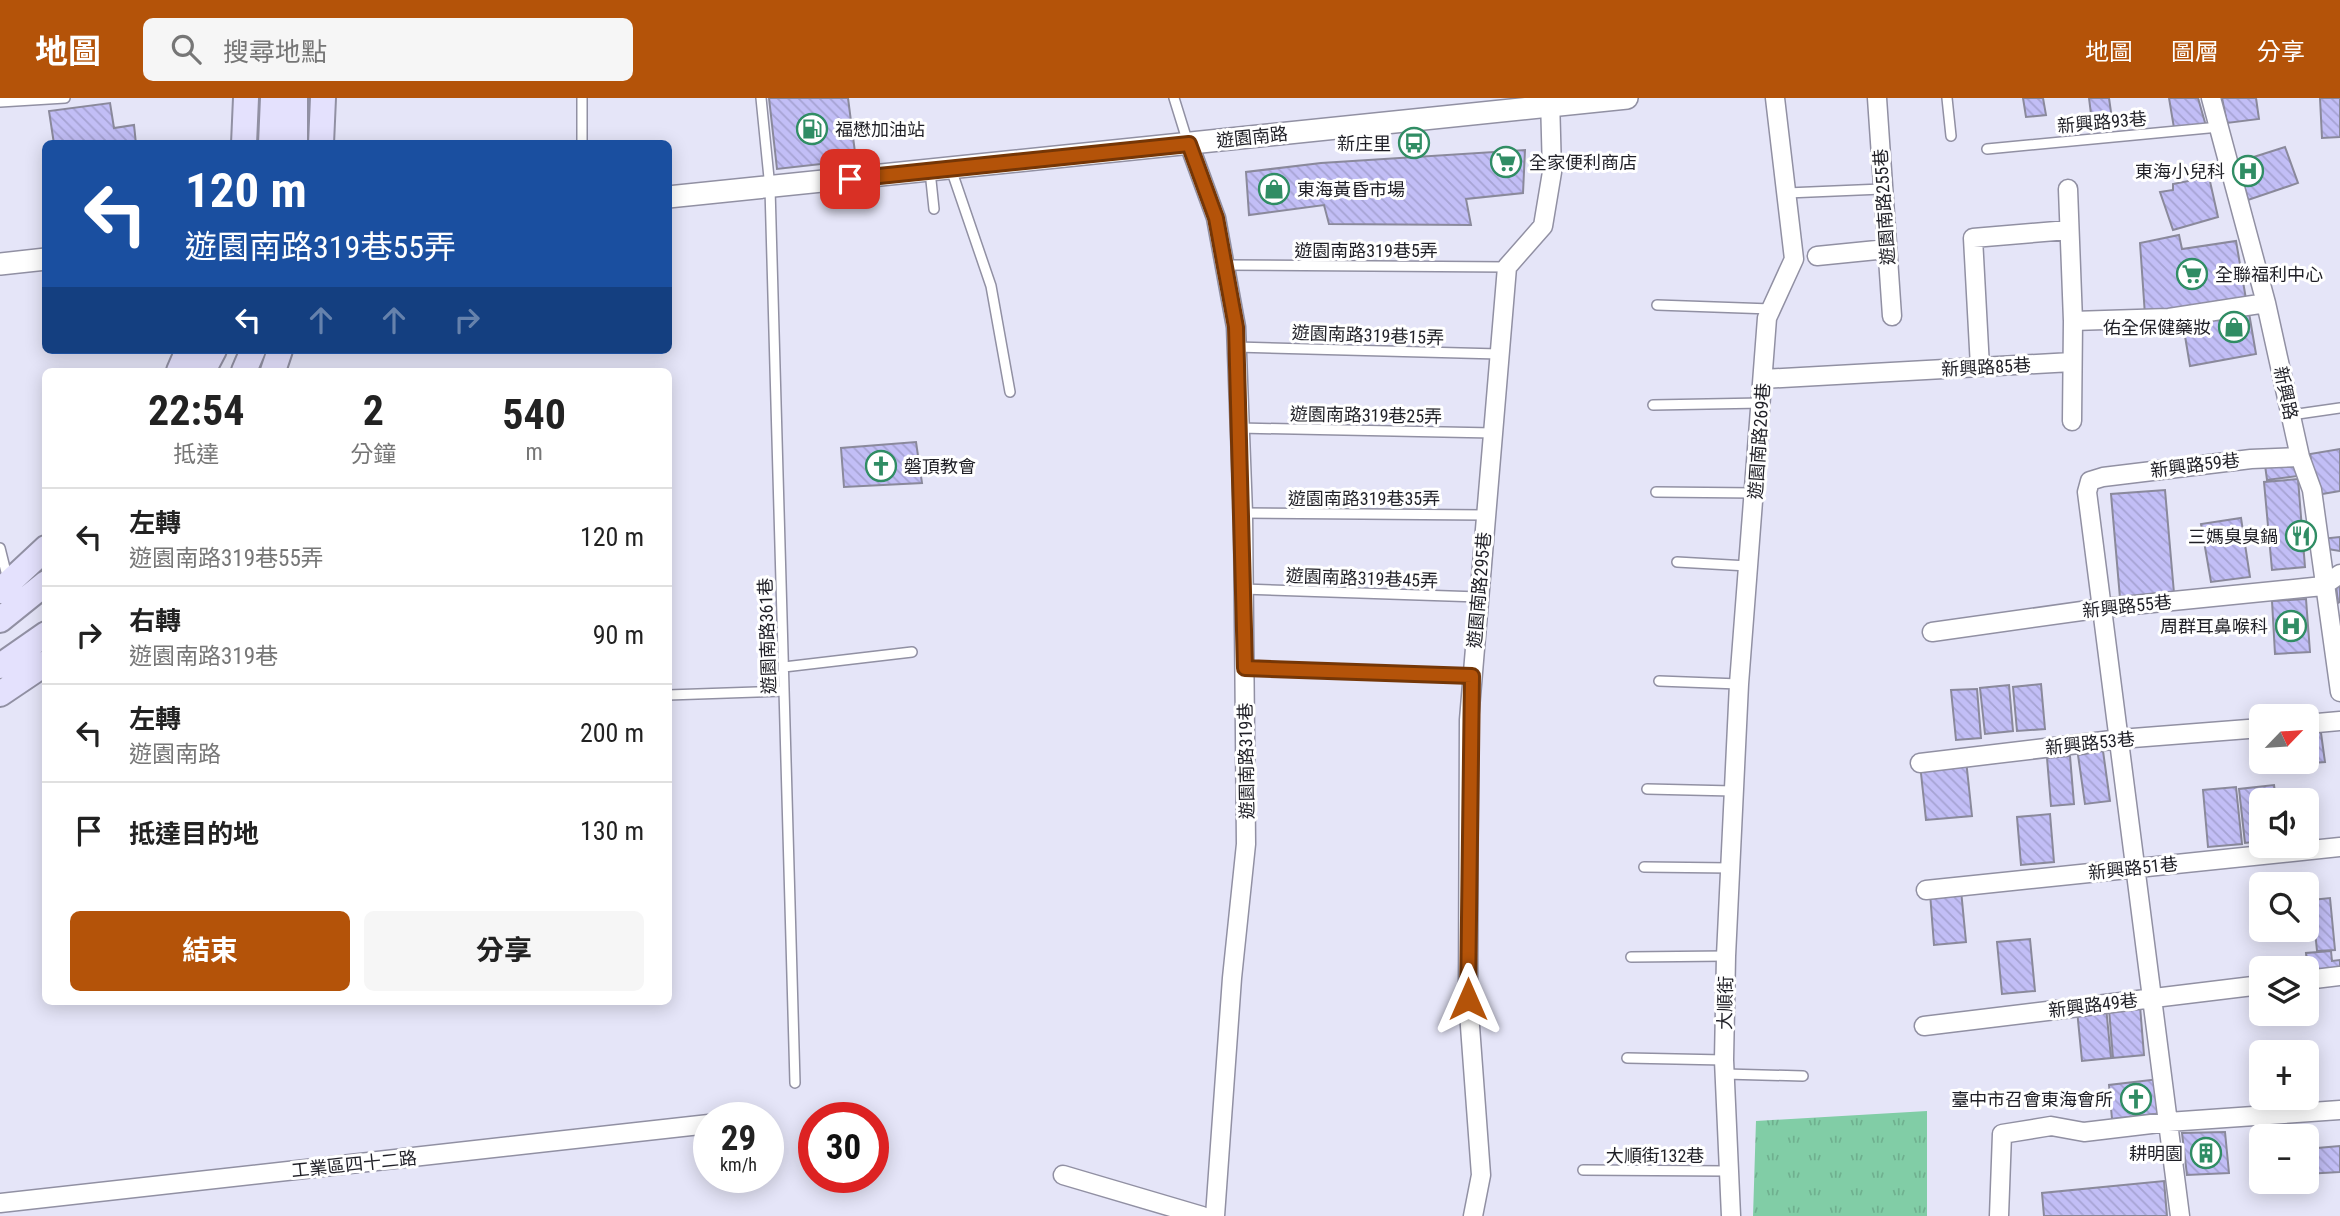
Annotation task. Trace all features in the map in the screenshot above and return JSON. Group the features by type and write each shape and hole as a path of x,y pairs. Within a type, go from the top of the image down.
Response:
{"main road":[{"path":"244,140 246,98"},
{"path":"271,140 273,98"},
{"path":"295,98 295,140"},
{"path":"321,140 323,98"},
{"path":"4,587 42,552"},
{"path":"0,620 42,586"},
{"path":"0,666 42,637"},
{"path":"0,694 42,666"}],"street":[{"name":"遊園南路","path":"672,197 1189,144 1551,101 1627,98"},
{"name":"遊園南路269巷","path":"1733,790 1767,318 1794,259 1775,98"},
{"name":"遊園南路255巷","path":"1877,98 1892,316"},
{"name":"新興路","path":"2211,98 2266,303 2300,457 2312,490 2323,586 2340,692"},
{"path":"1507,267 1543,226 1552,172 1551,101"},
{"name":"遊園南路319巷","path":"1189,144 1216,218 1236,347 1242,513 1246,845 1232,978 1215,1216"},
{"path":"2068,189 2073,321 2072,421"},
{"path":"1980,367 1973,238 2068,230"},
{"path":"1817,256 1887,250"},
{"path":"0,264 42,259"},
{"name":"遊園南路295巷","path":"1473,1216 1481,1175 1468,999 1472,676 1507,267"},
{"path":"2073,321 2169,318 2266,303"},
{"name":"新興路85巷","path":"1763,379 2073,362"},
{"name":"新興路59巷","path":"2103,608 2087,492 2090,481 2103,477 2251,459 2300,457"},
{"path":"2323,586 2340,574"},
{"name":"新興路55巷","path":"1932,632 2103,608 2323,586"},
{"path":"2103,608 2133,869 2180,1216"},
{"path":"2319,723 2340,721"},
{"name":"新興路53巷","path":"1920,763 2120,739 2249,729"},
{"name":"大順街","path":"1731,1216 1727,1171 1725,1067 1726,956 1733,790"},
{"name":"新興路51巷","path":"1926,890 2340,847"},
{"path":"2319,978 2340,976"},
{"name":"新興路49巷","path":"1924,1026 2249,986"},
{"path":"1999,1216 2002,1135 2051,1126 2084,1132 2168,1122 2340,1110"},
{"name":"工業區四十二路","path":"0,1203 693,1127"},
{"path":"1063,1175 1202,1216"}],"lane":[{"path":"0,102 65,98"},
{"path":"582,98 582,140"},
{"name":"遊園南路361巷","path":"761,98 770,188 796,1083"},
{"path":"1174,98 1189,144"},
{"path":"1947,98 1951,136"},
{"name":"新興路93巷","path":"1987,149 2220,127"},
{"path":"934,209 940,170"},
{"path":"940,170 991,286 1010,392"},
{"path":"1787,193 1882,189"},
{"name":"遊園南路319巷5弄","path":"1224,265 1507,267"},
{"path":"1657,304 1771,309"},
{"name":"遊園南路319巷15弄","path":"1236,347 1499,354"},
{"path":"1653,405 1762,403"},
{"path":"2291,415 2340,408"},
{"name":"遊園南路319巷25弄","path":"1239,428 1493,433"},
{"path":"1656,492 1755,493"},
{"name":"遊園南路319巷35弄","path":"1242,513 1485,515"},
{"path":"0,548 4,587"},
{"path":"1677,562 1749,566"},
{"name":"遊園南路319巷45弄","path":"1243,589 1479,597"},
{"path":"784,667 912,652"},
{"path":"1245,668 1472,676"},
{"path":"1659,681 1739,684"},
{"path":"672,695 785,691"},
{"path":"1647,789 1733,790"},
{"path":"1644,867 1731,868"},
{"path":"1631,957 1726,956"},
{"path":"1628,1058 1802,1076"},
{"name":"大順街132巷","path":"1583,1170 1727,1171"}],"green space":[{"path":"1927,1111 1927,1216 1753,1216 1756,1121"}],"building":[{"name":"福懋加油站","path":"769,98 848,98 856,160 777,169"},
{"path":"2023,98 2043,98 2046,115 2026,117"},
{"path":"2089,98 2109,98 2112,119 2092,122"},
{"path":"2169,98 2198,98 2206,126 2174,128"},
{"path":"2222,98 2256,98 2259,119 2227,123"},
{"path":"2320,98 2340,98 2340,137 2322,138"},
{"path":"110,103 114,128 134,125 136,140 53,140 49,111"},
{"path":"2285,147 2298,183 2248,200 2238,162"},
{"path":"1525,150 1523,193 1466,199 1471,225 1329,224 1324,205 1249,215 1246,172 1321,163"},
{"path":"2209,177 2218,217 2173,230 2160,192 2173,190 2173,184"},
{"name":"全聯福利中心","path":"2179,235 2182,249 2236,241 2246,299 2145,315 2140,243"},
{"path":"2249,313 2256,354 2190,366 2183,324"},
{"name":"磐頂教會","path":"916,442 922,483 844,487 841,448"},
{"path":"2340,449 2340,491 2316,495 2310,454"},
{"path":"2296,461 2298,476 2267,480 2265,465"},
{"path":"2298,479 2305,567 2272,570 2264,482"},
{"path":"2165,490 2174,593 2120,598 2111,494"},
{"path":"2241,518 2250,577 2211,582 2201,524"},
{"path":"2340,537 2340,551 2328,549 2320,539"},
{"path":"2340,566 2340,602 2338,603 2334,567"},
{"name":"周群耳鼻喉科","path":"2306,599 2310,652 2275,654 2272,601"},
{"path":"2041,684 2045,729 2017,731 2013,687"},
{"path":"2009,685 2013,731 1985,734 1980,688"},
{"path":"1977,689 1981,738 1956,740 1951,690"},
{"path":"2319,731 2321,733 2325,762 2319,762"},
{"path":"2103,751 2110,801 2085,804 2078,755"},
{"path":"2070,756 2074,804 2051,806 2047,758"},
{"path":"1966,760 1972,816 1926,820 1920,764"},
{"path":"2274,785 2274,788 2249,788 2249,842 2245,843 2239,789"},
{"path":"2236,787 2242,844 2208,847 2203,790"},
{"path":"2050,814 2054,862 2021,865 2017,817"},
{"path":"1961,890 1966,942 1934,945 1930,893"},
{"path":"2330,898 2335,950 2317,951 2319,899"},
{"path":"2030,939 2035,991 2002,994 1997,942"},
{"path":"2331,951 2332,961 2340,960 2340,982 2319,984 2319,956 2306,956 2306,953"},
{"path":"2140,1006 2144,1055 2113,1058 2109,1009"},
{"path":"2106,1007 2111,1058 2082,1061 2077,1010"},
{"name":"臺中市召會東海會所","path":"2159,1079 2163,1113 2112,1119 2109,1085"},
{"name":"耕明園","path":"2225,1132 2229,1173 2187,1175 2182,1133"},
{"path":"2340,1146 2340,1172 2319,1173 2319,1148"},
{"path":"2164,1181 2167,1216 2044,1216 2042,1193"}],"place":[{"name":"福懋加油站","path":"812,129"},
{"name":"新庄里","path":"1414,143"},
{"name":"全家便利商店","path":"1506,162"},
{"name":"東海小兒科","path":"2248,171"},
{"name":"東海黃昏市場","path":"1274,189"},
{"name":"全聯福利中心","path":"2192,274"},
{"name":"佑全保健藥妝","path":"2234,327"},
{"name":"磐頂教會","path":"881,466"},
{"name":"三媽臭臭鍋","path":"2301,536"},
{"name":"周群耳鼻喉科","path":"2291,626"},
{"name":"臺中市召會東海會所","path":"2136,1099"},
{"name":"耕明園","path":"2206,1153"}],"route":[{"path":"850,179 1189,144 1216,218 1236,327 1245,668 1472,676 1469,720 1468,999"}]}
